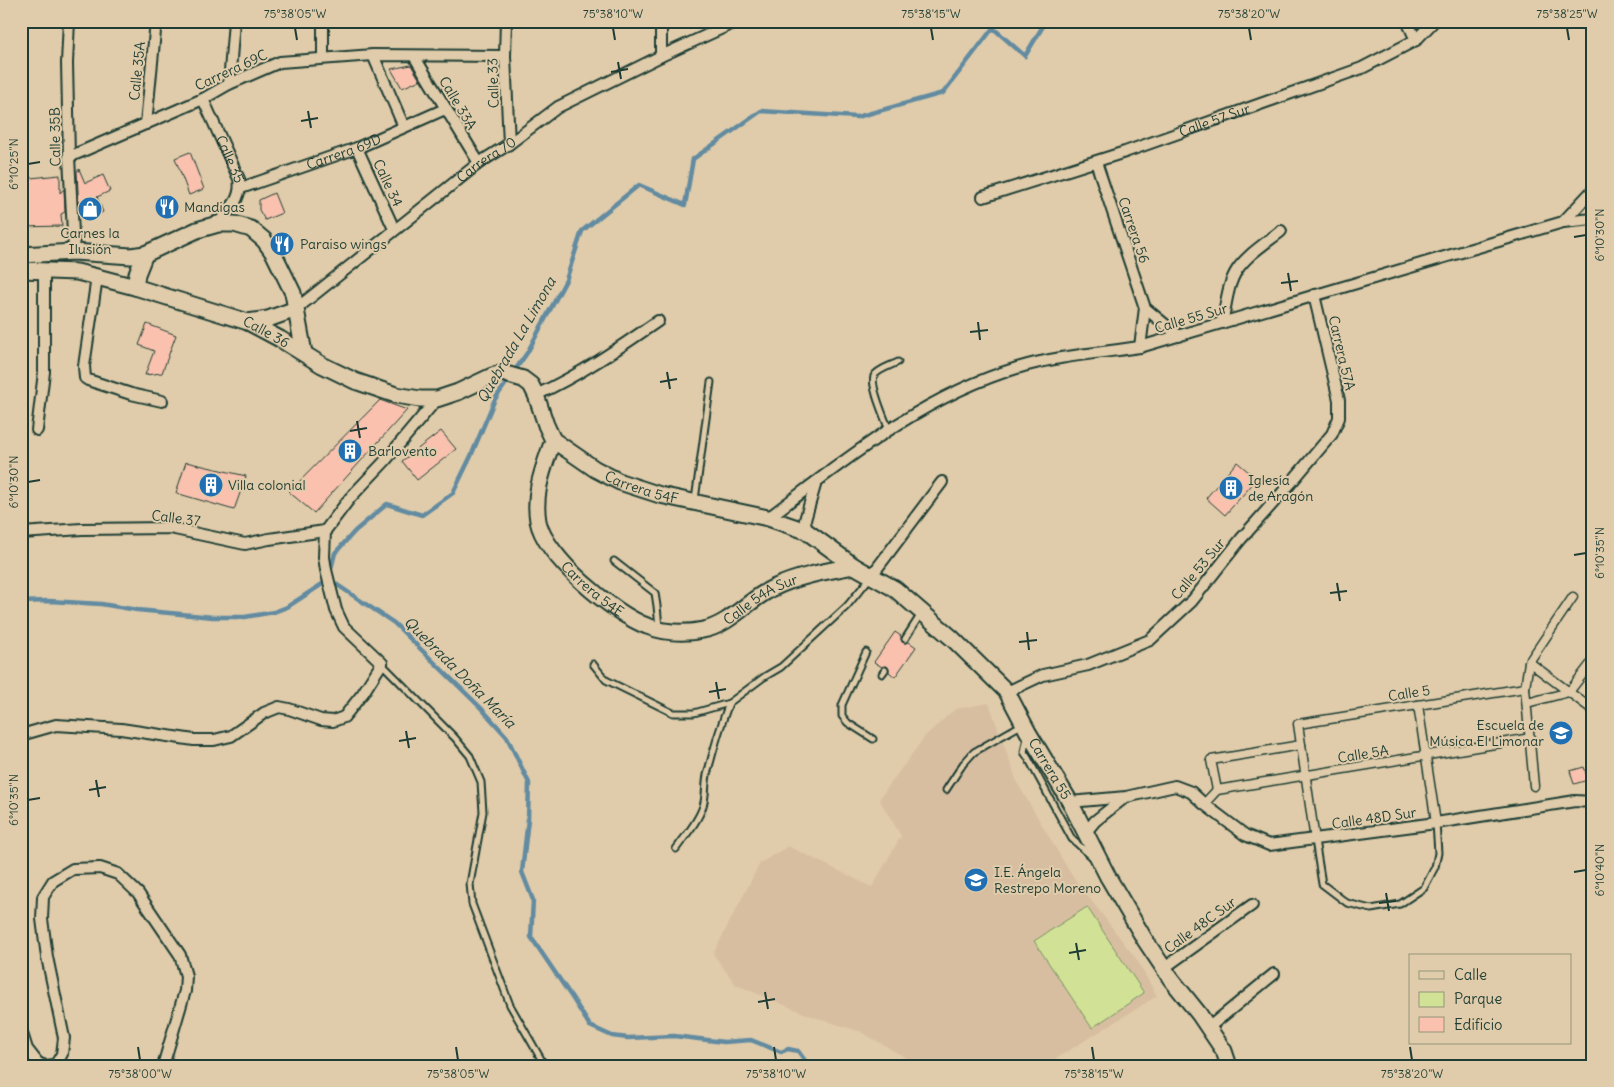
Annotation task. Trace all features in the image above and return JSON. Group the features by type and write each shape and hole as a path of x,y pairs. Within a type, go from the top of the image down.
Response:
{"main road":[{"path":"21,255 74,252 131,256 145,254 197,230 218,224 234,224 250,229 264,240 274,254 293,293 304,353"},
{"path":"135,286 137,274 145,254"},
{"name":"Calle 36","path":"21,270 77,272 135,286 248,322 322,365 355,381 396,395 420,399 437,399 458,392 492,376 502,374 523,379 531,385 536,395"},
{"path":"248,322 268,319 296,310"},
{"path":"536,395 553,440"},
{"name":"Carrera 54F","path":"553,440 594,469 620,482 660,495 768,518 806,531"},
{"name":"Carrera 54E","path":"553,440 543,469 537,495 538,522 551,549 577,577 629,618 664,631"},
{"name":"Carrera 55","path":"806,531 854,566 895,588 953,639 1008,692 1026,728 1070,802 1100,863 1145,940 1224,1051 1229,1066"},
{"name":"Calle 54A Sur","path":"664,631 686,633 706,630 724,622 774,587 817,574 854,566"}],"street":[{"name":"Calle 35B","path":"69,21 67,62 69,157 74,252"},
{"name":"Calle 35A","path":"146,124 156,21"},
{"path":"229,84 234,21"},
{"path":"323,21 323,58"},
{"name":"Calle 33","path":"506,21 509,144"},
{"path":"661,21 661,56"},
{"name":"Carrera 70","path":"296,310 394,229 479,163 509,144 558,107 661,56 738,21"},
{"path":"1407,21 1416,40"},
{"name":"Calle 57 Sur","path":"983,197 1096,162 1362,68 1416,40 1434,21"},
{"name":"Carrera 69C","path":"69,157 203,99 229,84 280,62 374,55 506,56"},
{"path":"374,55 404,127"},
{"name":"Calle 33A","path":"414,56 479,163"},
{"name":"Calle 35","path":"203,99 239,179 241,188 239,197 218,224"},
{"name":"Carrera 69D","path":"241,188 357,148 445,109"},
{"name":"Calle 34","path":"357,148 394,229"},
{"name":"Carrera 56","path":"1096,162 1145,308 1140,347"},
{"path":"1563,222 1593,190"},
{"name":"Calle 55 Sur","path":"768,518 868,443 956,390 995,375 1018,367 1055,359 1140,347 1563,222 1593,219"},
{"path":"1222,323 1231,285 1237,270 1255,251 1282,231"},
{"path":"38,430 44,372 44,270"},
{"path":"97,277 84,366 85,378 131,394 162,401"},
{"path":"293,293 307,296 315,295"},
{"name":"Carrera 57A","path":"1314,295 1339,400 1340,418"},
{"path":"1145,308 1179,336"},
{"path":"536,395 587,369 658,321"},
{"path":"21,735 56,725 122,729 194,740 214,740 231,736 264,712 279,707 321,720 334,721 344,716 363,693 382,663 344,627 336,610 324,557 325,531 350,498 385,461 437,399"},
{"name":"Calle 53 Sur","path":"1008,692 1043,675 1088,665 1150,640 1192,601 1241,539 1332,434 1340,418"},
{"path":"806,531 806,515 816,482"},
{"path":"872,575 942,482"},
{"name":"Calle 37","path":"21,533 82,529 170,528 245,544 325,531"},
{"path":"1534,786 1525,688 1529,662 1573,597"},
{"path":"1527,703 1569,692 1593,661"},
{"path":"1529,662 1593,710"},
{"name":"Calle 5","path":"1301,745 1298,724 1525,688"},
{"path":"1418,704 1436,824"},
{"name":"Calle 5A","path":"1217,790 1531,738"},
{"path":"1204,804 1217,790 1211,760 1301,745 1315,840"},
{"name":"Calle 48D Sur","path":"1126,797 1175,786 1191,792 1245,835 1269,845 1436,824 1575,801 1593,802"},
{"path":"1070,802 1126,797"},
{"path":"1086,832 1096,821 1126,797"},
{"path":"21,1030 27,1049 38,1063 46,1066 56,1064 62,1054 64,1038 47,957 42,919 43,897 53,881 73,869 100,868 118,874 138,893 180,955 186,976 186,991 163,1066"},
{"name":"Calle 48C Sur","path":"1164,968 1252,905"},
{"path":"1208,1028 1274,974"}],"lane":[{"path":"889,430 874,387 873,378 876,374 898,362"},
{"path":"695,502 711,382"},
{"path":"614,561 654,594 664,631"},
{"path":"593,664 606,680 673,713 694,713 728,704 764,677 781,667 847,606 872,575"},
{"path":"905,639 923,612"},
{"path":"866,652 842,705 842,716 848,723 872,739"},
{"path":"382,663 470,756 481,782 482,812 470,884 472,904 510,1005 545,1066"},
{"path":"676,849 704,806 705,786 712,756 728,704"},
{"path":"946,790 962,764 974,752 1026,728 1024,752 1072,839 1100,863"},
{"path":"1315,840 1322,884 1347,903 1371,909 1400,904 1424,888 1435,867 1438,853 1436,824"}],"shaded area":[{"name":"I.E. Ángela Restrepo Moreno","path":"989,703 1018,784 1071,874 1137,960 1157,996 1044,1066 927,1066 908,1059 861,1032 811,1016 736,985 713,954 760,863 788,846 872,887 901,836 879,799 925,736 955,709"}],"green space":[{"path":"1087,907 1144,993 1092,1028 1034,941"}],"building":[{"path":"411,65 420,80 402,88 391,69"},
{"path":"190,152 204,189 189,195 175,158"},
{"path":"79,169 85,183 103,175 110,191 97,197 103,212 84,221 79,210 77,172"},
{"path":"60,175 60,193 64,189 65,212 61,214 62,226 21,227 21,179"},
{"path":"274,193 282,213 265,220 259,210 259,200"},
{"path":"147,324 176,335 162,373 145,375 154,351 139,345"},
{"name":"Barlovento","path":"380,400 407,410 314,513 289,492"},
{"path":"441,431 456,449 417,480 402,461"},
{"name":"Villa colonial","path":"186,462 246,476 234,510 176,493"},
{"name":"Iglesía de Aragón","path":"1237,462 1257,479 1225,515 1206,498"},
{"path":"895,632 901,636 902,642 909,642 916,647 895,677 889,672 887,666 882,667 874,662"},
{"path":"1584,767 1588,780 1574,784 1570,771"}],"waterway":[{"name":"Quebrada La Limona","path":"513,373 527,353 566,280 582,231 639,185 685,205 693,159 761,111 857,117 943,93 993,28 1025,56 1046,21"},
{"name":"Quebrada La Limona","path":"330,573 335,553 355,531 387,504 422,515 453,493 495,399 509,379"},
{"name":"Quebrada Doña María","path":"21,602 49,601 101,604 137,610 213,617 245,617 274,612 287,607 327,581 333,582 394,623 481,708 507,737 529,783 528,819 522,872 533,900 531,937 590,1026 612,1036 628,1038 674,1036 724,1042 751,1040 781,1052 788,1049 798,1051 809,1066"}],"place":[{"name":"Mandigas","path":"167,207"},
{"name":"Carnes la Ilusión","path":"90,209"},
{"name":"Paraiso wings","path":"282,244"},
{"name":"Barlovento","path":"350,451"},
{"name":"Villa colonial","path":"211,485"},
{"name":"Iglesía de Aragón","path":"1231,488"},
{"name":"Escuela de Música El Limonar","path":"1561,733"},
{"name":"I.E. Ángela Restrepo Moreno","path":"976,880"}]}
